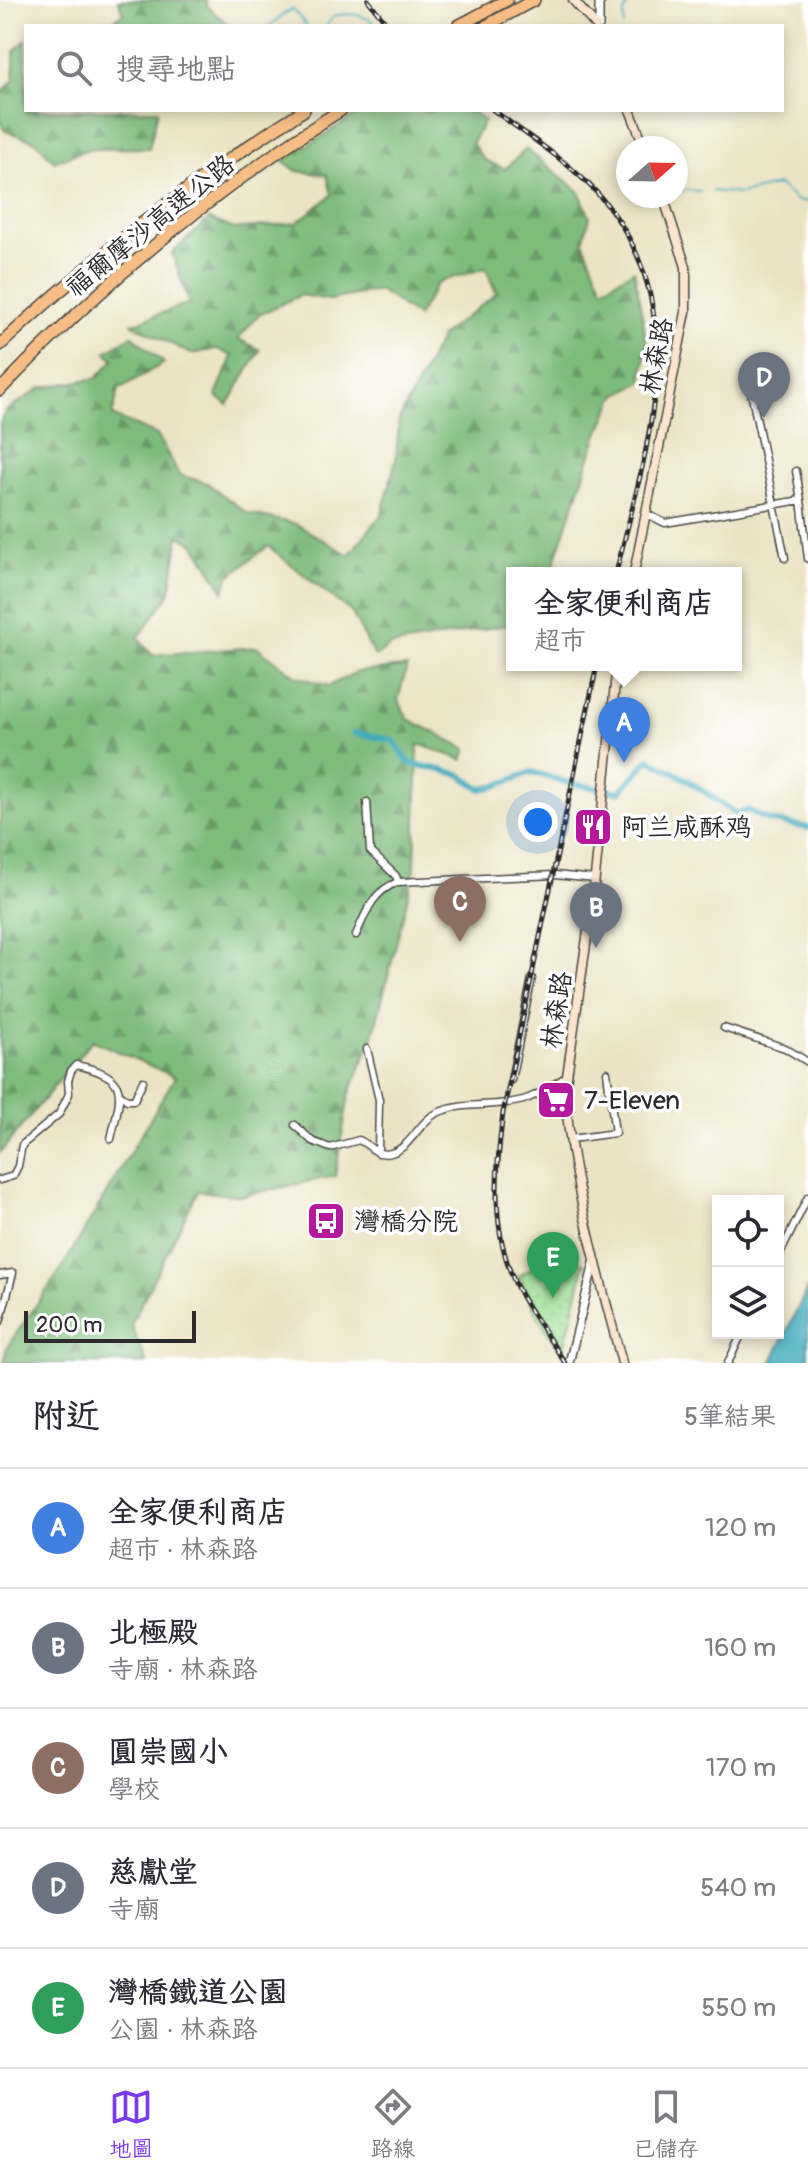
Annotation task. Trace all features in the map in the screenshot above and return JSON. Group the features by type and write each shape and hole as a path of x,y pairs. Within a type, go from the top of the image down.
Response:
{"highway":[{"path":"462,24 507,0"},
{"path":"490,24 534,0"},
{"name":"福爾摩沙高速公路","path":"0,345 55,294 136,228 301,112"},
{"name":"福爾摩沙高速公路","path":"0,390 75,313 153,245 275,153 338,112"}],"main road":[{"path":"573,0 596,24"},
{"path":"631,112 640,136"},
{"name":"林森路","path":"635,567 686,312 686,267 667,208"},
{"name":"林森路","path":"616,671 595,879 566,1077 567,1118 594,1263 622,1363"}],"street":[{"path":"598,24 602,0"},
{"path":"749,382 785,558"},
{"path":"796,471 808,559"},
{"path":"645,513 665,523 801,500"},
{"path":"367,802 370,851 396,876 398,882"},
{"path":"356,935 370,903 385,887 398,882 555,875 595,879"},
{"path":"511,1080 532,978"},
{"path":"724,1028 785,1048 808,1062"},
{"path":"367,1049 379,1100 378,1153"},
{"path":"0,1180 13,1176 22,1145 59,1114 69,1094 68,1081 76,1065 107,1074 115,1080 120,1094 127,1100 134,1100 143,1081"},
{"path":"571,1139 615,1133 607,1072"},
{"path":"295,1125 312,1141 330,1148 359,1140 378,1153 390,1153 406,1144 422,1123 435,1114 452,1108 520,1101 566,1077"},
{"path":"111,1139 120,1094"},
{"path":"784,1246 808,1197"},
{"path":"569,1363 594,1263"},
{"path":"0,1275 13,1273 0,1322"},
{"path":"728,1363 739,1339"}],"green space":[{"path":"118,0 206,0 207,6 228,24 109,24 123,13"},
{"path":"24,42 24,112 158,112 149,148 89,149 54,161 36,141 5,131 0,122 0,95 14,79 14,51"},
{"path":"361,112 473,112 484,121 472,143 484,160 505,169 526,149 579,191 590,217 583,241 603,288 634,270 647,344 642,382 616,395 597,436 553,567 506,567 506,625 390,646 375,657 352,613 268,546 228,577 224,591 194,543 179,535 170,593 138,638 152,655 257,647 296,676 329,686 357,672 407,667 398,700 408,719 467,749 463,760 418,744 415,868 373,1036 349,1095 335,1176 242,1196 198,1191 131,1324 147,1363 4,1363 7,1347 62,1268 175,1077 92,1040 0,1153 0,423 6,411 41,388 97,378 114,359 106,352 132,335 164,363 119,389 112,416 157,435 179,475 207,483 247,513 296,524 349,555 382,514 396,459 399,420 442,335 496,294 486,268 438,282 417,317 379,290 330,300 301,295 258,315 238,339 260,350 228,405 216,396 232,356 217,349 191,354 132,324 189,303 172,253 209,219 234,229 296,223 332,195 327,175 297,171 283,161"},
{"path":"546,1260 585,1263 563,1352 540,1320 519,1276"}],"water":[{"path":"808,1287 808,1363 771,1363"}],"waterway":[{"path":"624,24 624,14 630,0"},
{"path":"272,24 292,9 305,24"},
{"path":"328,24 334,16 346,14 358,15 375,24"},
{"path":"712,191 741,194 778,185 797,201 808,202"},
{"path":"688,190 700,191"},
{"path":"354,733 393,740 409,763 459,774 481,789 532,772 569,783 620,792 649,759 686,779 736,814 748,810 767,820 808,828"}],"railway":[{"path":"368,0 387,24"},
{"path":"496,112 561,160 598,194 628,237 647,282 655,329 656,378 650,427 617,567"},
{"path":"565,1363 526,1304 511,1273 497,1206 498,1160 503,1113 596,671"}],"place":[{"name":"慈獻堂","path":"764,418"},
{"name":"全家便利商店","path":"624,763"},
{"name":"阿兰咸酥鸡","path":"593,827"},
{"name":"圓崇國小","path":"460,942"},
{"name":"北極殿","path":"596,948"},
{"name":"7-Eleven","path":"556,1100"},
{"name":"灣橋分院","path":"326,1221"},
{"name":"灣橋鐵道公園","path":"553,1298"}]}
